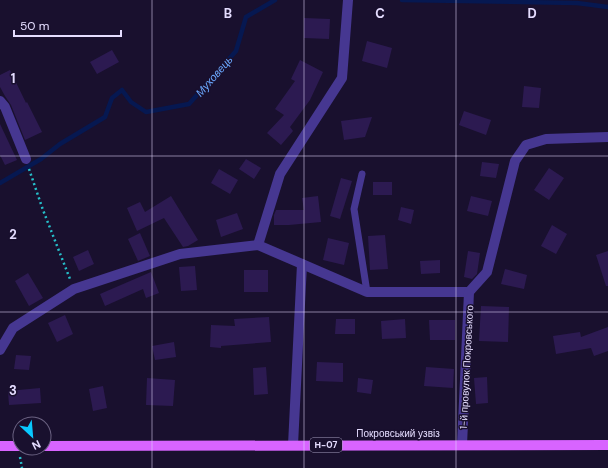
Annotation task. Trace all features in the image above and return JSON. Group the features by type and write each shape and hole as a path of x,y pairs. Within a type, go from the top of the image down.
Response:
{"main road":[{"name":"Покровський узвіз","path":"52,446 608,445"},
{"path":"0,446 12,446"}],"street":[{"path":"258,245 280,174 342,78 348,0"},
{"path":"0,101 4,107 26,160"},
{"name":"1-й провулок Покровського","path":"462,445 469,292 487,272 515,161 526,145 546,139 608,138"},
{"path":"0,350 13,328 74,289 180,254 258,245 367,292 469,292"},
{"path":"293,445 302,264"}],"lane":[{"path":"362,174 354,209 367,292"}],"path":[{"path":"32,176 43,210 74,289"}],"building":[{"path":"304,18 330,19 329,39 304,38"},
{"path":"367,41 392,48 387,68 362,61"},
{"path":"112,50 119,62 97,74 90,62"},
{"path":"300,60 323,72 310,100 290,127 293,131 281,145 267,133 284,115 275,109 295,81 291,79"},
{"path":"10,70 42,132 25,140 11,105 0,87 0,75"},
{"path":"524,86 541,88 539,108 522,107"},
{"path":"464,111 491,120 486,135 459,125"},
{"path":"372,117 365,137 344,140 341,121"},
{"path":"0,124 17,160 5,165 0,155"},
{"path":"246,159 261,168 254,179 239,169"},
{"path":"482,162 499,164 496,178 480,176"},
{"path":"549,168 564,178 549,200 534,190"},
{"path":"219,169 238,180 230,194 211,183"},
{"path":"341,178 352,181 340,219 330,216"},
{"path":"373,182 392,182 392,195 373,195"},
{"path":"171,196 198,240 188,246 183,247 164,218 137,231 127,208 140,202 145,212"},
{"path":"318,196 321,222 274,225 274,215 276,210 304,210 302,198"},
{"path":"471,196 492,201 488,216 467,211"},
{"path":"401,207 414,210 411,224 398,220"},
{"path":"237,213 243,229 221,237 216,220"},
{"path":"552,225 567,234 556,254 541,246"},
{"path":"140,233 150,256 138,261 128,239"},
{"path":"385,235 388,269 370,270 368,236"},
{"path":"328,238 349,243 344,265 323,260"},
{"path":"88,250 94,264 79,271 73,257"},
{"path":"468,251 480,253 477,274 472,279 464,277"},
{"path":"608,251 608,286 606,286 596,255"},
{"path":"440,260 440,273 421,274 420,261"},
{"path":"195,266 197,290 181,291 179,267"},
{"path":"505,269 527,275 524,289 501,284"},
{"path":"244,270 268,270 268,292 244,292"},
{"path":"151,272 159,293 146,298 143,289 105,306 100,294"},
{"path":"28,273 43,298 29,306 15,281"},
{"path":"481,306 509,307 508,342 479,341"},
{"path":"65,315 73,334 57,342 48,323"},
{"path":"269,317 271,342 221,346 221,348 210,347 211,325 235,326 234,319"},
{"path":"336,319 355,319 355,334 335,334"},
{"path":"405,319 406,338 382,339 381,321"},
{"path":"429,320 455,320 455,340 430,340"},
{"path":"608,327 608,351 594,356 591,348 556,354 553,336 580,332 581,337"},
{"path":"174,342 176,357 155,360 152,346"},
{"path":"16,355 31,356 29,370 14,369"},
{"path":"317,362 343,363 343,382 316,381"},
{"path":"266,367 268,394 254,395 253,368"},
{"path":"426,367 454,369 453,388 424,386"},
{"path":"487,377 488,403 476,404 474,378"},
{"path":"147,378 175,380 173,406 146,405"},
{"path":"358,378 373,380 371,394 357,392"},
{"path":"103,386 107,408 93,411 89,389"},
{"path":"40,388 41,403 9,405 8,391"}],"waterway":[{"name":"Муховець","path":"0,183 41,159 60,144 105,117 112,98 122,90 131,102 146,112 189,104 236,51 246,17 275,0"},
{"name":"Муховець","path":"402,0 577,3 608,7"}]}
